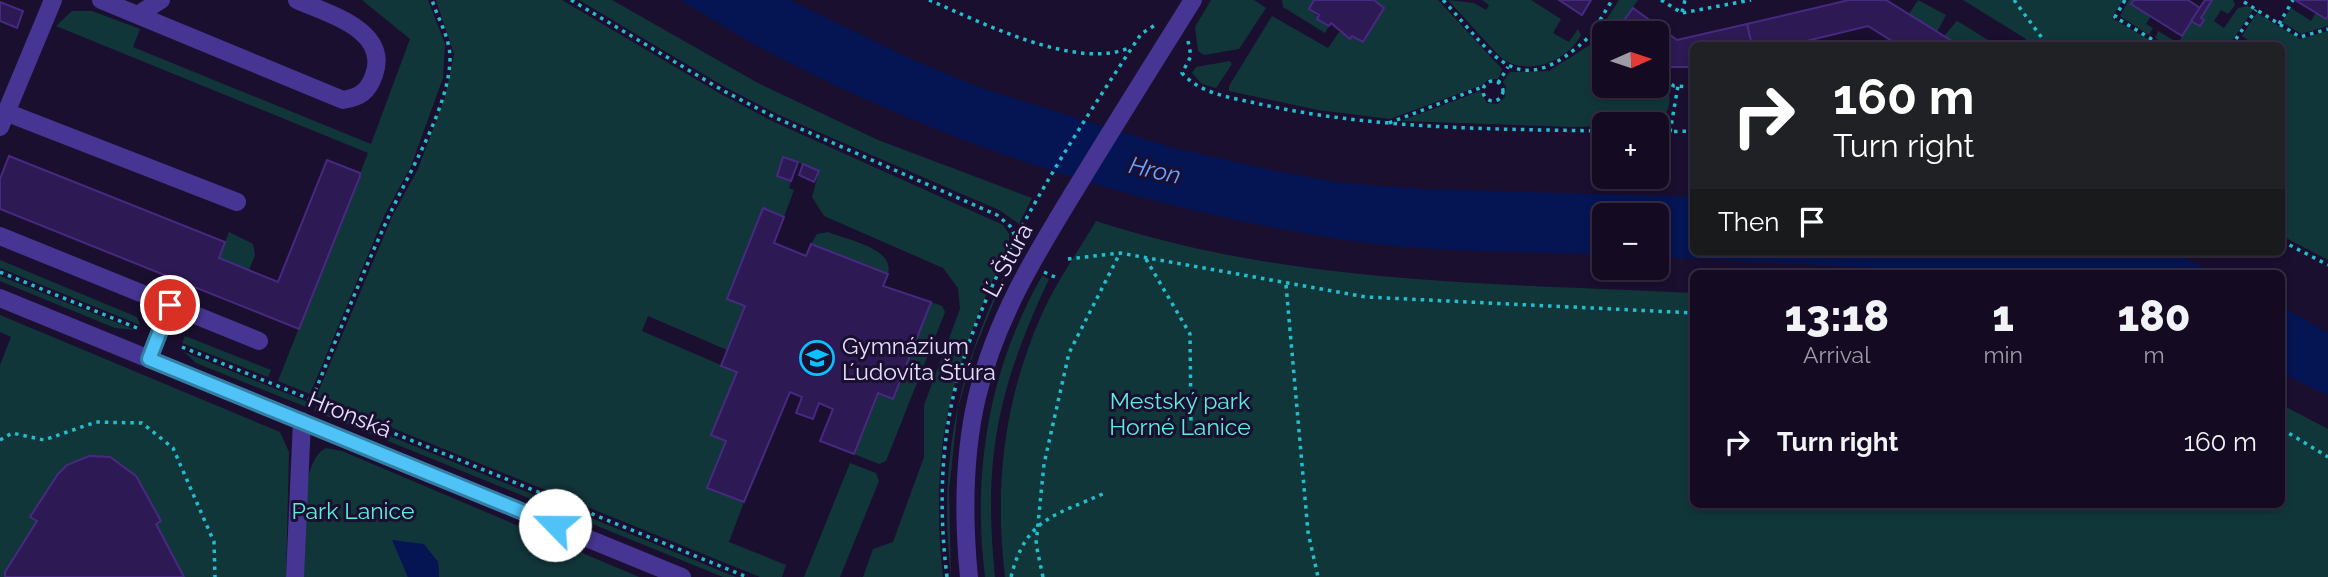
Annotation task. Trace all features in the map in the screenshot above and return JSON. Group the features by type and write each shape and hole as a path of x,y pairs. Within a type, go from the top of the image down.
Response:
{"street":[{"path":"53,0 4,120 237,202"},
{"path":"101,0 343,100 360,97 371,85 378,64 372,42 360,29 297,0"},
{"path":"139,14 161,0"},
{"name":"Ľ. Štúra","path":"969,577 965,476 977,396 1010,302 1052,228 1192,0"},
{"path":"0,236 259,341"},
{"name":"Hronská","path":"0,298 682,577"},
{"path":"149,359 170,305"},
{"path":"295,577 302,421"}],"path":[{"path":"312,399 389,216 415,166 442,96 450,54 432,0"},
{"path":"571,0 765,113 997,215 1010,226 1016,238 1133,46 1107,55 1054,47 929,0"},
{"path":"1443,0 1498,60 1524,70 1545,68 1565,57 1591,35 1612,0"},
{"path":"1661,0 1682,13 1751,0"},
{"path":"1682,13 1685,0"},
{"path":"2014,0 2045,42"},
{"path":"2125,0 2115,17 2156,42"},
{"path":"2279,24 2293,0"},
{"path":"2244,2 2300,37 2328,29"},
{"path":"2234,42 2256,10"},
{"path":"1175,29 1187,37 1192,50 1182,73 1198,87 1278,108 1387,124 1592,131"},
{"path":"1387,124 1498,83 1508,66"},
{"path":"1670,82 1690,87"},
{"path":"1485,86 1485,96 1493,101 1502,96 1503,91 1498,83"},
{"path":"1678,86 1670,132 1690,131"},
{"path":"2285,243 2328,265"},
{"path":"1068,259 1120,253 1286,285 1366,297 1690,313"},
{"path":"1043,577 1036,544 1044,464 1069,353 1120,253"},
{"path":"1146,259 1190,334 1191,422"},
{"path":"0,272 137,328"},
{"path":"1286,285 1308,532 1318,577"},
{"path":"182,347 747,577"},
{"path":"0,440 12,433 44,440 96,422 142,423 173,448 214,542 215,577"},
{"path":"2285,431 2328,457"},
{"path":"1011,577 1018,549 1038,524 1107,492"}],"green space":[{"path":"362,0 428,0 445,44 443,78 411,166 385,214 310,394 278,381 368,153 56,26 72,11 92,11 140,29 133,47 371,144 410,39"},
{"path":"436,0 562,0 719,93 774,122 1003,225 1009,234 1009,243 960,366 943,444 939,529 943,577 863,577 873,549 893,542 924,457 924,405 960,309 958,288 943,268 824,216 812,197 819,171 784,157 777,175 791,181 789,188 794,190 784,217 763,209 727,298 745,306 727,350 648,316 642,331 737,372 726,441 707,488 744,502 729,542 786,565 782,577 760,577 316,397 392,217 418,169 445,97 454,54"},
{"path":"579,0 612,0 758,83 878,140 1032,198 1019,224 999,210 779,115 725,87"},
{"path":"1211,0 1254,0 1266,8 1239,49 1204,55 1198,51 1195,27"},
{"path":"1282,0 1314,0 1309,9 1329,26 1325,33 1283,7"},
{"path":"1374,0 1438,0 1502,69 1498,79 1489,79 1482,85 1390,119 1318,110 1229,91 1229,86 1272,16 1328,48 1339,32 1364,42 1384,9"},
{"path":"1448,0 1474,3 1486,10 1489,5 1482,0 1531,0 1561,19 1553,33 1569,42 1578,29 1581,35 1566,53 1556,60 1533,66 1510,63 1500,57"},
{"path":"1619,0 1638,0 1623,21 1606,21"},
{"path":"1918,0 1946,15 1937,32 1909,14"},
{"path":"1963,0 2123,0 2112,18 2153,42 2024,42 2026,39"},
{"path":"2129,0 2134,0 2132,4 2151,16 2146,24 2153,28 2149,35 2120,16"},
{"path":"2212,0 2233,0 2235,5 2228,14 2221,10 2214,21 2224,28 2238,8 2248,6 2253,10 2231,42 2179,42 2191,21 2200,26 2204,20 2201,18"},
{"path":"2291,8 2311,21 2316,12 2328,16 2328,26 2301,34 2282,22"},
{"path":"2257,13 2300,39 2328,31 2328,260 2285,238 2285,42 2251,42 2242,36"},
{"path":"1957,21 1991,42 1955,42 1944,36"},
{"path":"2158,31 2176,42 2162,42 2155,38"},
{"path":"1592,44 1592,98 1669,98 1668,108 1666,112 1592,112 1592,126 1401,121 1480,91 1487,103 1498,104 1505,97 1506,87 1503,82 1510,72 1549,71"},
{"path":"1230,61 1232,64 1216,88 1202,84 1192,73 1196,67"},
{"name":"Mestský park Horné Lanice","path":"1096,221 1170,242 1244,258 1318,269 1467,283 1690,293 1690,508 2285,508 2285,407 2328,429 2328,577 1005,577 1002,476 1011,410 1029,346 1060,279"},
{"path":"229,232 253,244 255,255 249,270 219,258"},
{"path":"828,232 877,251 888,265 888,274 811,244 817,234"},
{"path":"0,260 137,317 140,325 0,268"},
{"path":"1009,265 974,351 958,408 949,490 951,577 947,494 956,416 965,379 977,341"},
{"path":"0,276 135,330 115,328 0,281"},
{"path":"1042,276 1049,279 1017,355 998,424 991,495 995,577 985,577 981,498 989,422 1009,347"},
{"path":"931,302 942,306 945,312 886,461 879,464 854,454 878,393 893,398"},
{"path":"0,315 280,432 289,452 286,577 0,577 0,365 11,337 0,332"},
{"path":"185,336 271,370 268,377 182,343"},
{"path":"184,352 308,402 306,407 196,363"},
{"path":"316,406 736,577 723,577 314,411"},
{"name":"Park Lanice","path":"326,448 342,451 639,577 439,577 438,561 393,540 408,577 303,577 306,487 317,456"},
{"path":"850,463 876,473 879,481 840,577 804,577"}],"water":[{"name":"Hron","path":"680,0 790,0 909,58 981,88 1170,147 1262,168 1341,183 1424,189 1690,197 1690,256 2178,256 2210,270 1924,270 1669,258 1669,203 1592,203 1592,255 1475,251 1346,240 1199,212 1126,193 982,147 843,89 764,49"},
{"path":"2285,308 2328,333 2328,396 2285,374"},
{"path":"392,540 424,544 438,562 439,577 408,577"}],"building":[{"path":"1314,0 1374,0 1384,8 1363,42 1352,36 1350,39 1331,23 1329,26 1317,19 1319,15 1309,9"},
{"path":"1559,0 1591,0 1582,15"},
{"path":"1849,0 1886,0 1954,42 1894,42 1868,26 1802,42 1751,42 1747,24"},
{"path":"2134,0 2188,0 2200,8 2182,36 2131,4"},
{"path":"2205,0 2212,0 2201,18 2204,20 2200,26 2191,21"},
{"path":"2295,0 2328,0 2328,16 2326,19"},
{"path":"0,2 23,11 17,28 0,21"},
{"path":"1633,8 1651,21 1624,21"},
{"path":"1747,24 1751,42 1690,42 1690,67 1670,67 1670,35 1677,40"},
{"path":"9,156 225,242 219,258 278,282 327,160 360,173 360,176 299,329 0,209 0,179"},
{"path":"783,157 798,162 791,181 777,176"},
{"path":"803,164 819,171 814,182 799,175"},
{"name":"Gymnázium Ľudovíta Štúra","path":"763,208 784,217 774,243 806,256 811,244 888,274 883,286 931,302 893,399 878,393 854,454 820,441 833,409 819,403 813,419 796,413 802,397 790,392 744,502 707,488 726,441 711,435 737,372 721,366 745,306 727,299"},
{"path":"89,456 110,457 136,476 161,521 156,524 184,577 5,577 5,572 37,521 30,517 58,474 67,465"}],"place":[{"name":"Gymnázium Ľudovíta Štúra","path":"817,358"}],"route":[{"path":"170,305 149,359 555,525"}]}
